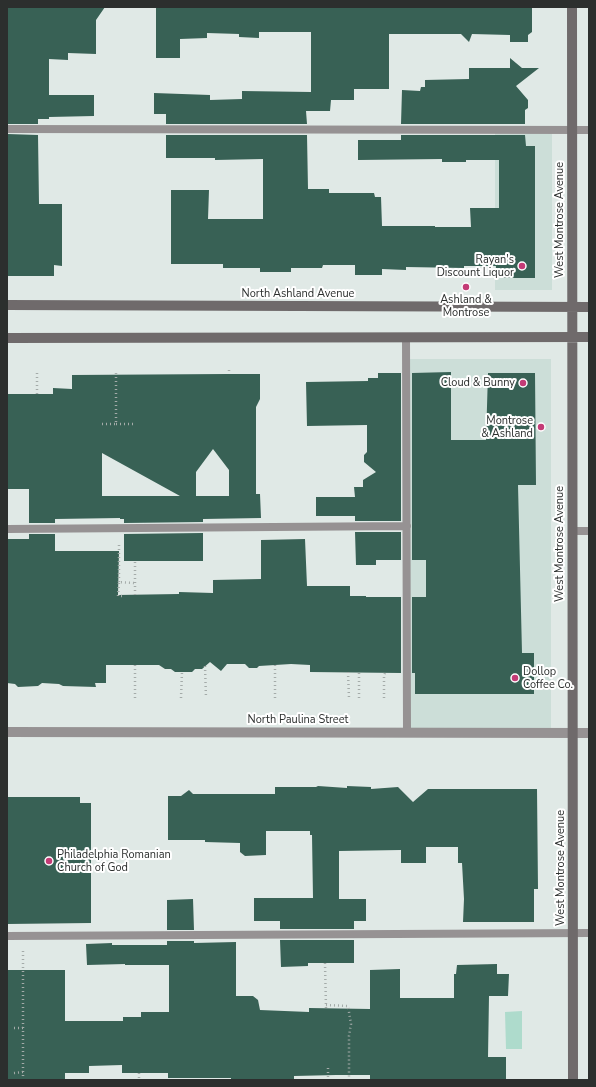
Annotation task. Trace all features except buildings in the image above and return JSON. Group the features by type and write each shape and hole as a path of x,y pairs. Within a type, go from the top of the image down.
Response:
{"main road":[{"name":"West Montrose Avenue","path":"572,7 573,1080"},
{"name":"North Ashland Avenue","path":"7,304 589,307"},
{"path":"7,338 589,337"}],"street":[{"name":"North Paulina Street","path":"7,732 589,733"}],"lane":[{"path":"7,129 589,130"},
{"path":"406,338 407,732"},
{"path":"7,529 407,526"},
{"path":"572,531 589,531"},
{"path":"7,936 589,933"}],"path":[{"path":"37,370 37,394"},
{"path":"116,370 116,424"},
{"path":"102,424 135,424"},
{"path":"119,528 118,596 122,596"},
{"path":"135,561 135,595"},
{"path":"119,582 134,583"},
{"path":"135,665 135,698"},
{"path":"275,665 275,698"},
{"path":"205,666 206,698"},
{"path":"181,698 182,672"},
{"path":"348,672 349,698"},
{"path":"359,673 359,698"},
{"path":"384,698 384,676 386,673"},
{"path":"23,936 23,1080"},
{"path":"326,963 326,1007 348,1006 351,1024 349,1036 349,1080"},
{"path":"14,1028 23,1028"},
{"path":"328,1068 328,1080"},
{"path":"14,1073 23,1072"},
{"path":"139,1073 140,1080"}],"shaded area":[{"path":"495,133 552,133 552,290 495,290"},
{"path":"409,359 551,359 551,729 410,730"},
{"path":"522,1011 522,1049 506,1049 505,1012"}],"place":[{"name":"Rayan's Discount Liquor","path":"522,266"},
{"name":"Ashland & Montrose","path":"466,287"},
{"name":"Cloud & Bunny","path":"523,383"},
{"name":"Montrose & Ashland","path":"541,427"},
{"name":"Dollop Coffee Co.","path":"515,678"},
{"name":"Philadelphia Romanian Church of God","path":"49,861"}]}
